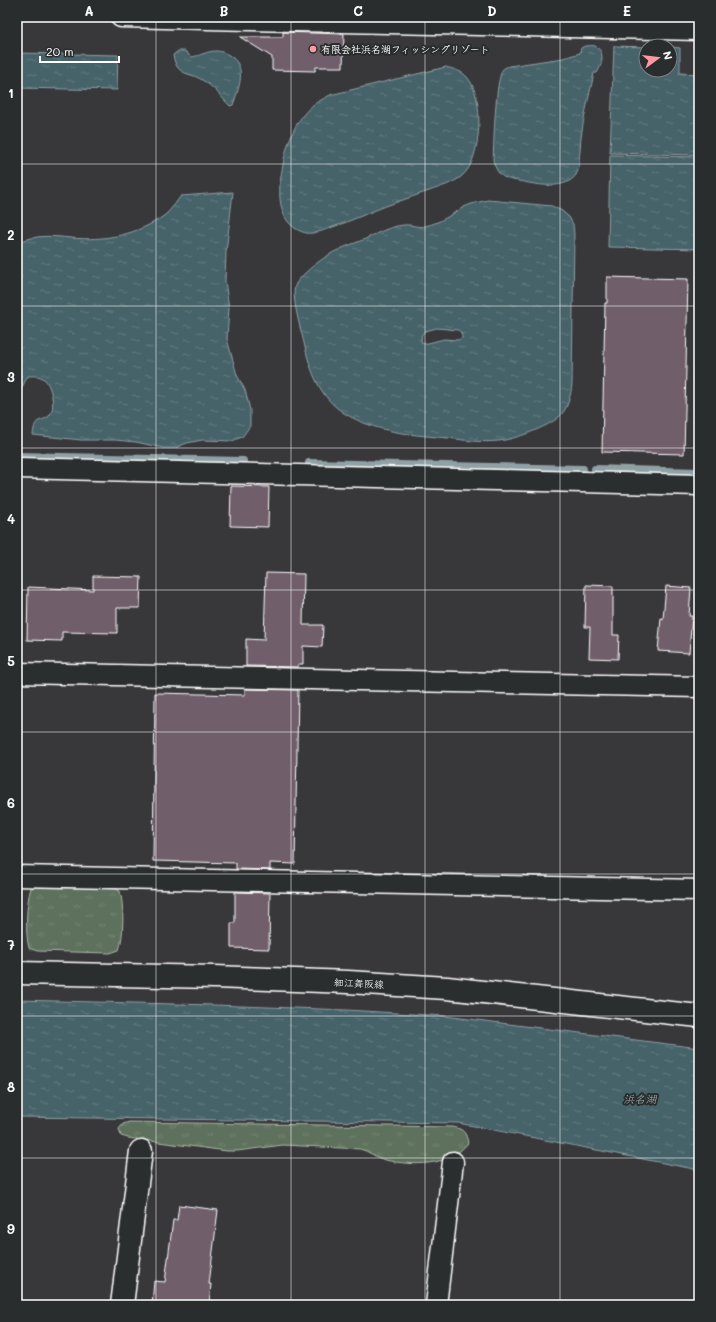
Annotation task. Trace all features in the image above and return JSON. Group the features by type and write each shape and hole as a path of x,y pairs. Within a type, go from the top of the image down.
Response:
{"main road":[{"name":"細江舞阪線","path":"17,973 348,982 440,988 699,1016"},
{"path":"122,1305 141,1151"}],"street":[{"path":"121,17 699,30"},
{"path":"17,468 699,485"},
{"path":"17,673 699,688"},
{"path":"17,876 699,890"},
{"path":"436,1305 453,1162"}],"green space":[{"path":"39,886 114,888 120,891 123,921 119,950 110,953 37,951 29,948 27,910 29,894 31,888"},
{"path":"129,1122 453,1127 464,1132 468,1143 451,1157 441,1161 419,1164 382,1159 360,1149 283,1145 227,1151 121,1136 119,1129 123,1124"}],"water":[{"path":"585,46 594,46 598,49 601,52 602,59 597,73 594,73 584,121 579,166 576,175 571,180 559,185 544,185 512,180 500,175 493,160 498,85 503,69 509,66 563,58 580,53 581,48"},
{"path":"614,46 638,47 638,78 678,78 678,48 680,48 680,73 699,74 699,155 610,153"},
{"path":"178,51 185,51 191,57 218,51 233,58 240,68 240,80 233,105 230,106 206,82 180,70 177,67 173,55"},
{"path":"17,53 118,55 117,90 17,88"},
{"path":"446,67 454,69 467,77 473,86 477,98 479,128 477,143 469,168 462,176 446,185 319,232 305,233 291,225 286,219 281,203 281,178 286,152 292,134 307,110 314,104 330,95"},
{"path":"610,155 699,157 699,249 608,247"},
{"path":"233,192 226,252 225,281 229,308 227,339 237,375 245,390 250,410 250,426 242,437 232,441 202,440 187,443 175,448 163,448 136,442 115,440 81,440 33,435 37,422 47,418 52,412 53,402 51,391 47,382 38,376 28,376 17,396 17,243 31,238 44,236 83,239 120,235 132,232 155,222 167,213 181,196"},
{"path":"488,200 552,206 562,211 569,217 573,224 572,384 569,401 563,413 555,420 530,432 505,440 485,442 386,430 362,422 341,411 326,397 311,369 299,325 294,299 295,286 297,282 318,262 341,249 394,227 407,225 422,226 436,223 464,207","holes":["437,328 458,330 461,333 462,338 458,340 444,339 424,344 421,342 422,334 425,331"]},
{"name":"浜名湖","path":"17,1000 214,1005 347,1010 445,1016 699,1048 699,1170 458,1123 17,1117"}],"building":[{"path":"283,32 344,34 343,67 316,67 315,71 272,70 272,57 240,37 283,37"},
{"path":"607,277 688,279 684,454 602,452 605,303 607,303"},
{"path":"231,486 269,487 268,527 230,526"},
{"path":"266,573 304,574 303,625 323,625 322,647 303,646 303,664 298,664 298,667 246,666 246,639 264,640"},
{"path":"93,576 141,577 140,608 117,608 117,633 62,632 62,641 27,640 28,587 93,590"},
{"path":"586,585 613,586 613,635 619,635 618,659 589,658 590,627 585,627"},
{"path":"666,586 691,588 689,616 692,616 689,653 658,651"},
{"path":"245,689 298,690 295,864 270,863 270,870 236,869 236,863 153,861 155,693 245,695"},
{"path":"235,892 270,893 269,949 231,948 231,923 235,923"},
{"path":"179,1205 218,1210 209,1284 211,1284 209,1305 152,1305 154,1281 165,1282 173,1220 177,1220"}],"waterway":[{"path":"642,17 699,18"},
{"path":"17,456 243,461"},
{"path":"309,463 583,469"},
{"path":"595,469 699,472"}],"place":[{"name":"有限会社浜名湖フィッシングリゾート","path":"313,49"}]}
